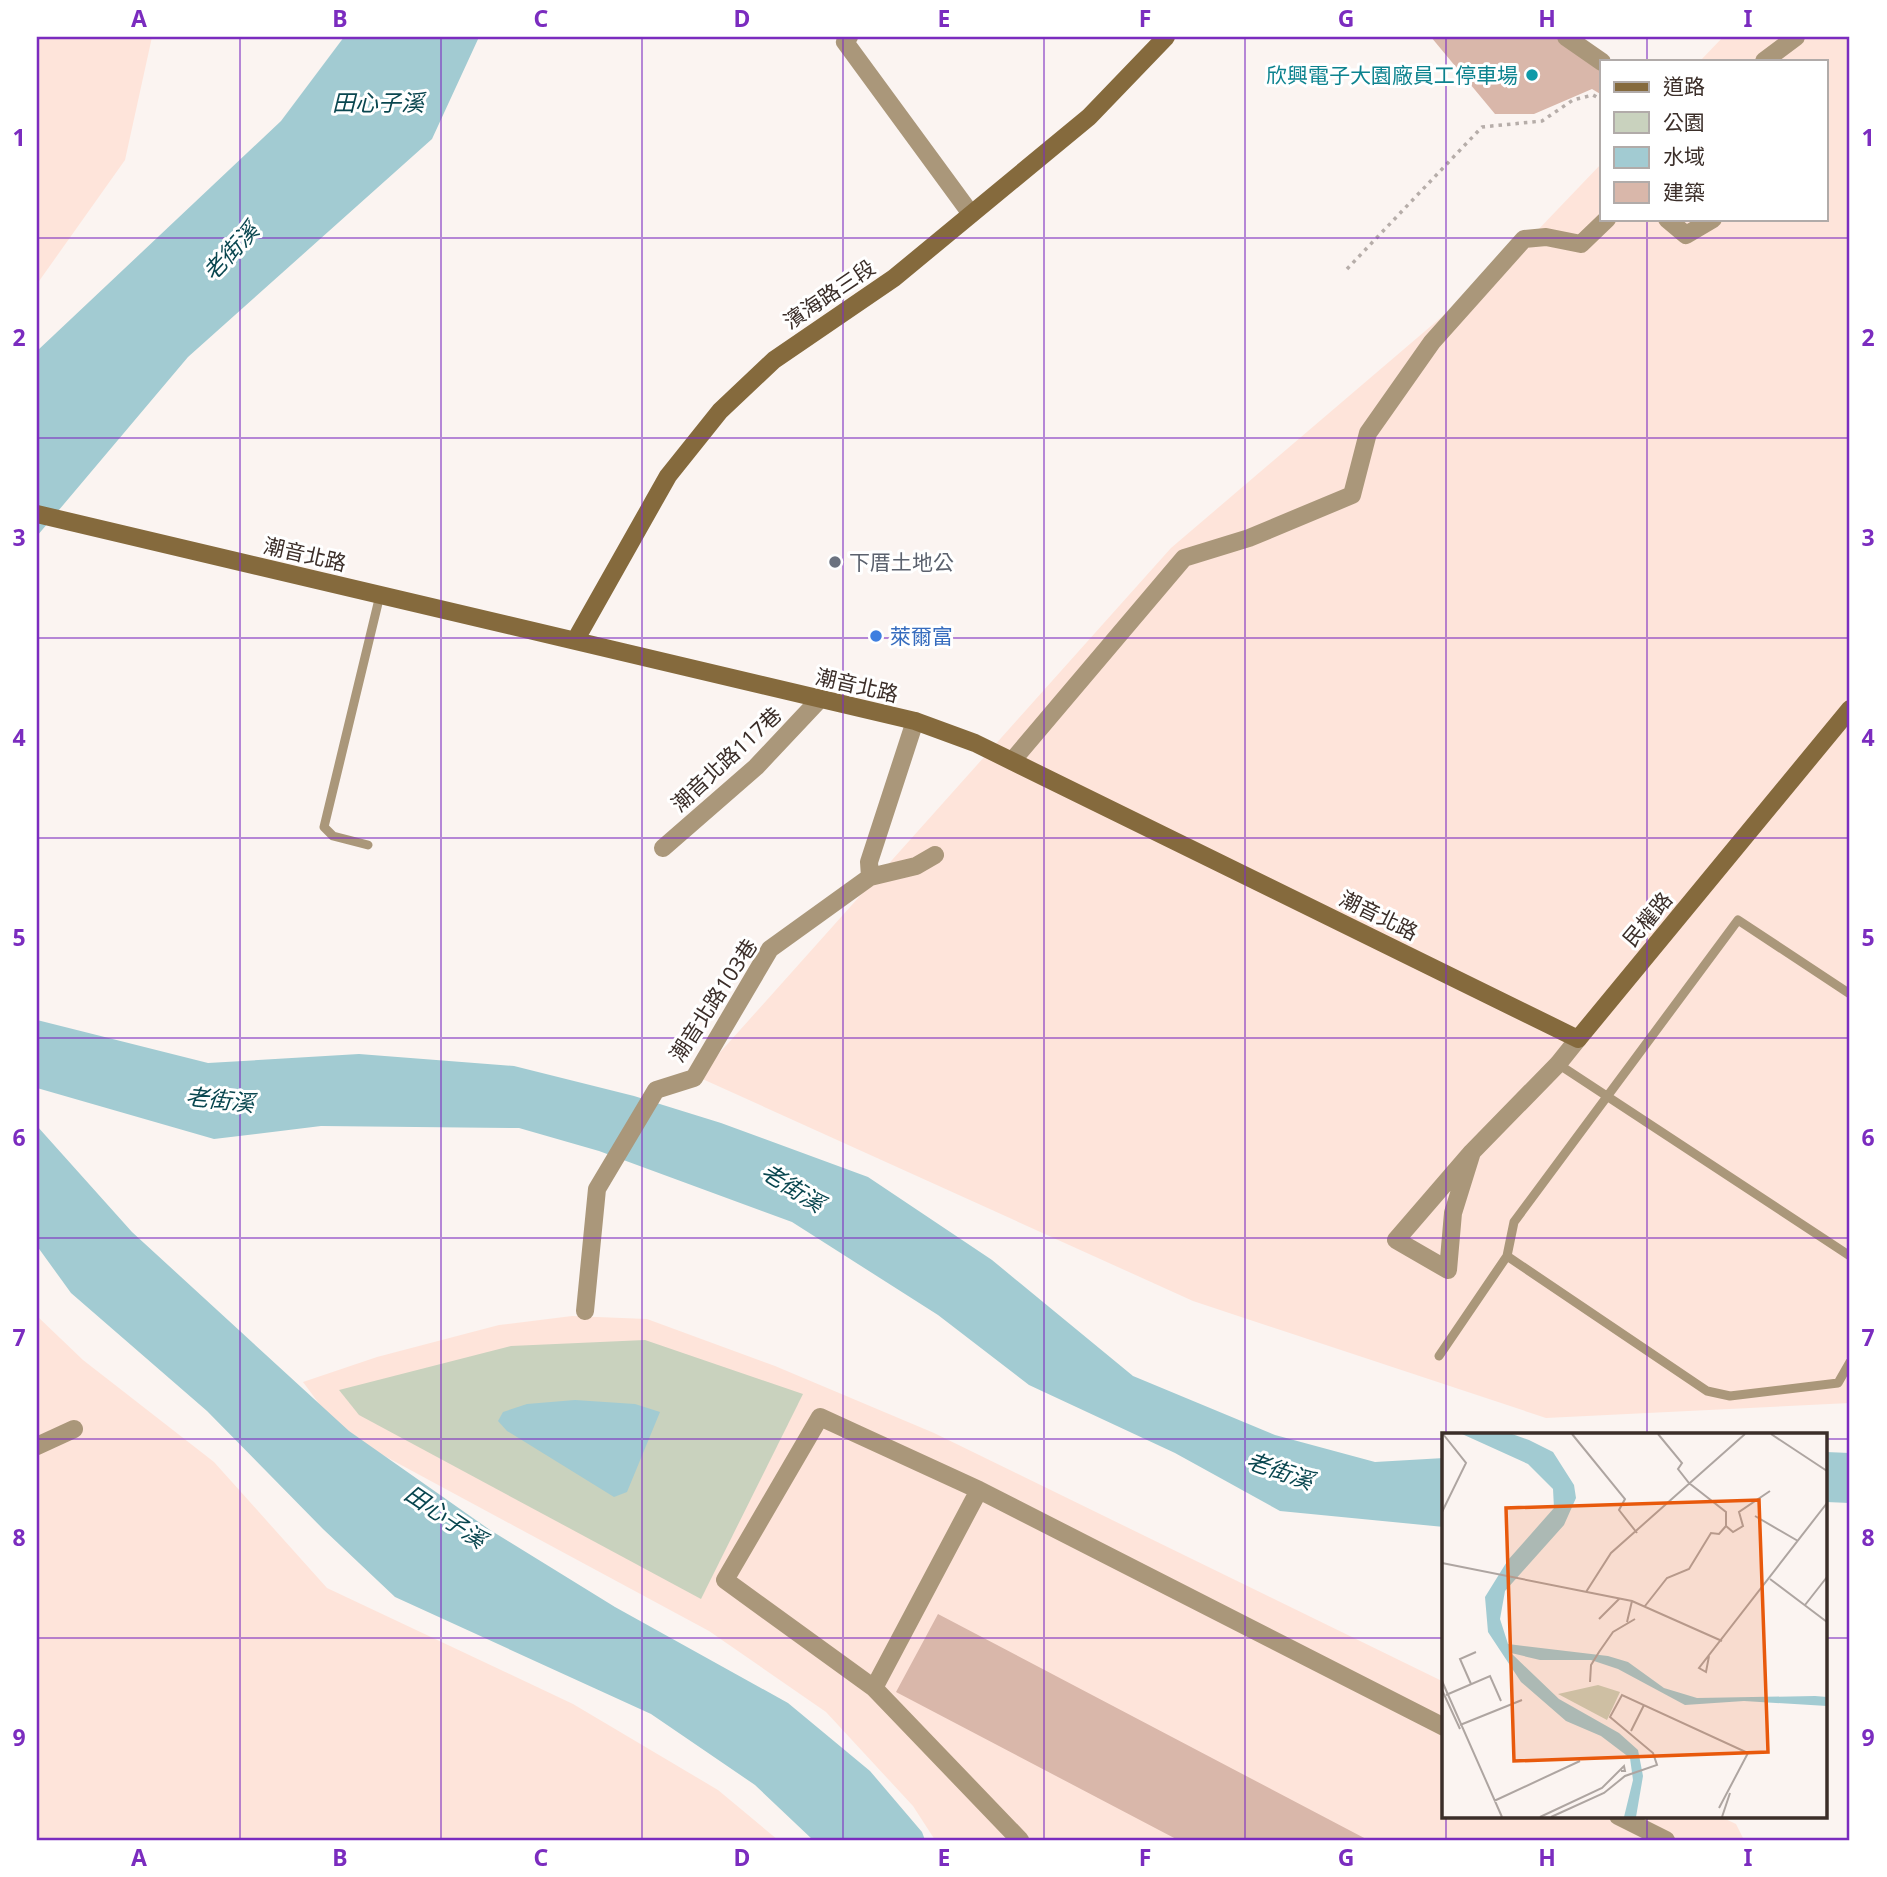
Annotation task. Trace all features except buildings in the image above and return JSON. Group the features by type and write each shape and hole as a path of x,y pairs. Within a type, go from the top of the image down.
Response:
{"street":[{"path":"849,37 845,42 971,214"},
{"name":"濱海路三段","path":"576,639 668,476 720,411 774,360 894,278 1089,117 1166,37"},
{"path":"1566,37 1600,61"},
{"path":"1765,60 1796,37"},
{"path":"1012,761 1184,558 1248,538 1352,495 1368,433 1432,342 1524,239 1546,237 1581,244 1606,220"},
{"path":"1668,220 1686,236 1711,220"},
{"name":"潮音北路","path":"37,514 915,721 975,743 1578,1038"},
{"name":"潮音北路117巷","path":"663,848 756,766 819,700"},
{"name":"民權路","path":"1472,1152 1453,1213 1448,1270 1396,1240 1472,1152 1558,1064 1850,709"},
{"path":"870,877 869,862 915,721"},
{"name":"潮音北路103巷","path":"585,1311 597,1189 656,1090 694,1078 770,949 870,877 916,866 934,855"},
{"path":"1020,1840 874,1688 725,1580 820,1417 979,1490 1442,1726"},
{"path":"37,1446 74,1429"},
{"path":"874,1688 979,1490"},
{"path":"1622,1818 1666,1840"}],"lane":[{"path":"368,845 333,836 324,827 380,595"},
{"path":"1439,1356 1507,1256 1514,1222 1738,920 1850,994"},
{"path":"1558,1064 1850,1256"},
{"path":"1507,1256 1707,1391 1730,1396 1838,1383 1850,1362"}],"path":[{"path":"1347,269 1482,127 1542,121 1573,100 1593,95 1600,99"}],"shaded area":[{"path":"37,37 152,37 125,160 37,284"},
{"path":"1723,37 1850,37 1850,1403 1546,1418 1193,1301 698,1077 1171,548 1513,256 1600,165 1600,220 1828,220 1828,60 1701,60"},
{"path":"37,1316 83,1360 214,1462 327,1588 573,1704 718,1790 778,1840 37,1840"},
{"path":"572,1316 647,1319 775,1366 934,1433 1442,1681 1442,1818 1723,1818 1736,1824 1744,1840 935,1840 913,1806 826,1712 709,1631 340,1432 303,1382 377,1357 499,1325"}],"green space":[{"path":"645,1340 803,1394 701,1599 359,1415 339,1390 511,1346"}],"water":[{"name":"田心子溪","path":"344,37 479,37 432,139 188,357 37,536 37,351 281,121"},
{"name":"老街溪","path":"37,1020 208,1063 359,1054 514,1066 634,1096 721,1123 868,1177 992,1260 1133,1376 1275,1435 1375,1462 1442,1458 1442,1527 1280,1511 1175,1453 1029,1385 938,1315 792,1222 599,1151 519,1128 321,1126 214,1139 37,1088"},
{"path":"37,1126 132,1232 349,1431 490,1530 615,1607 788,1703 870,1771 922,1832 925,1840 813,1840 755,1785 651,1714 395,1597 323,1529 207,1411 71,1293 37,1246"},
{"path":"575,1400 635,1404 660,1412 627,1492 614,1497 507,1431 498,1421 503,1412 527,1404"},
{"path":"1828,1452 1850,1453 1850,1503 1828,1502"}],"place":[{"name":"欣興電子大園廠員工停車場","path":"1532,75"},
{"name":"下厝土地公","path":"835,562"},
{"name":"萊爾富","path":"876,636"}]}
